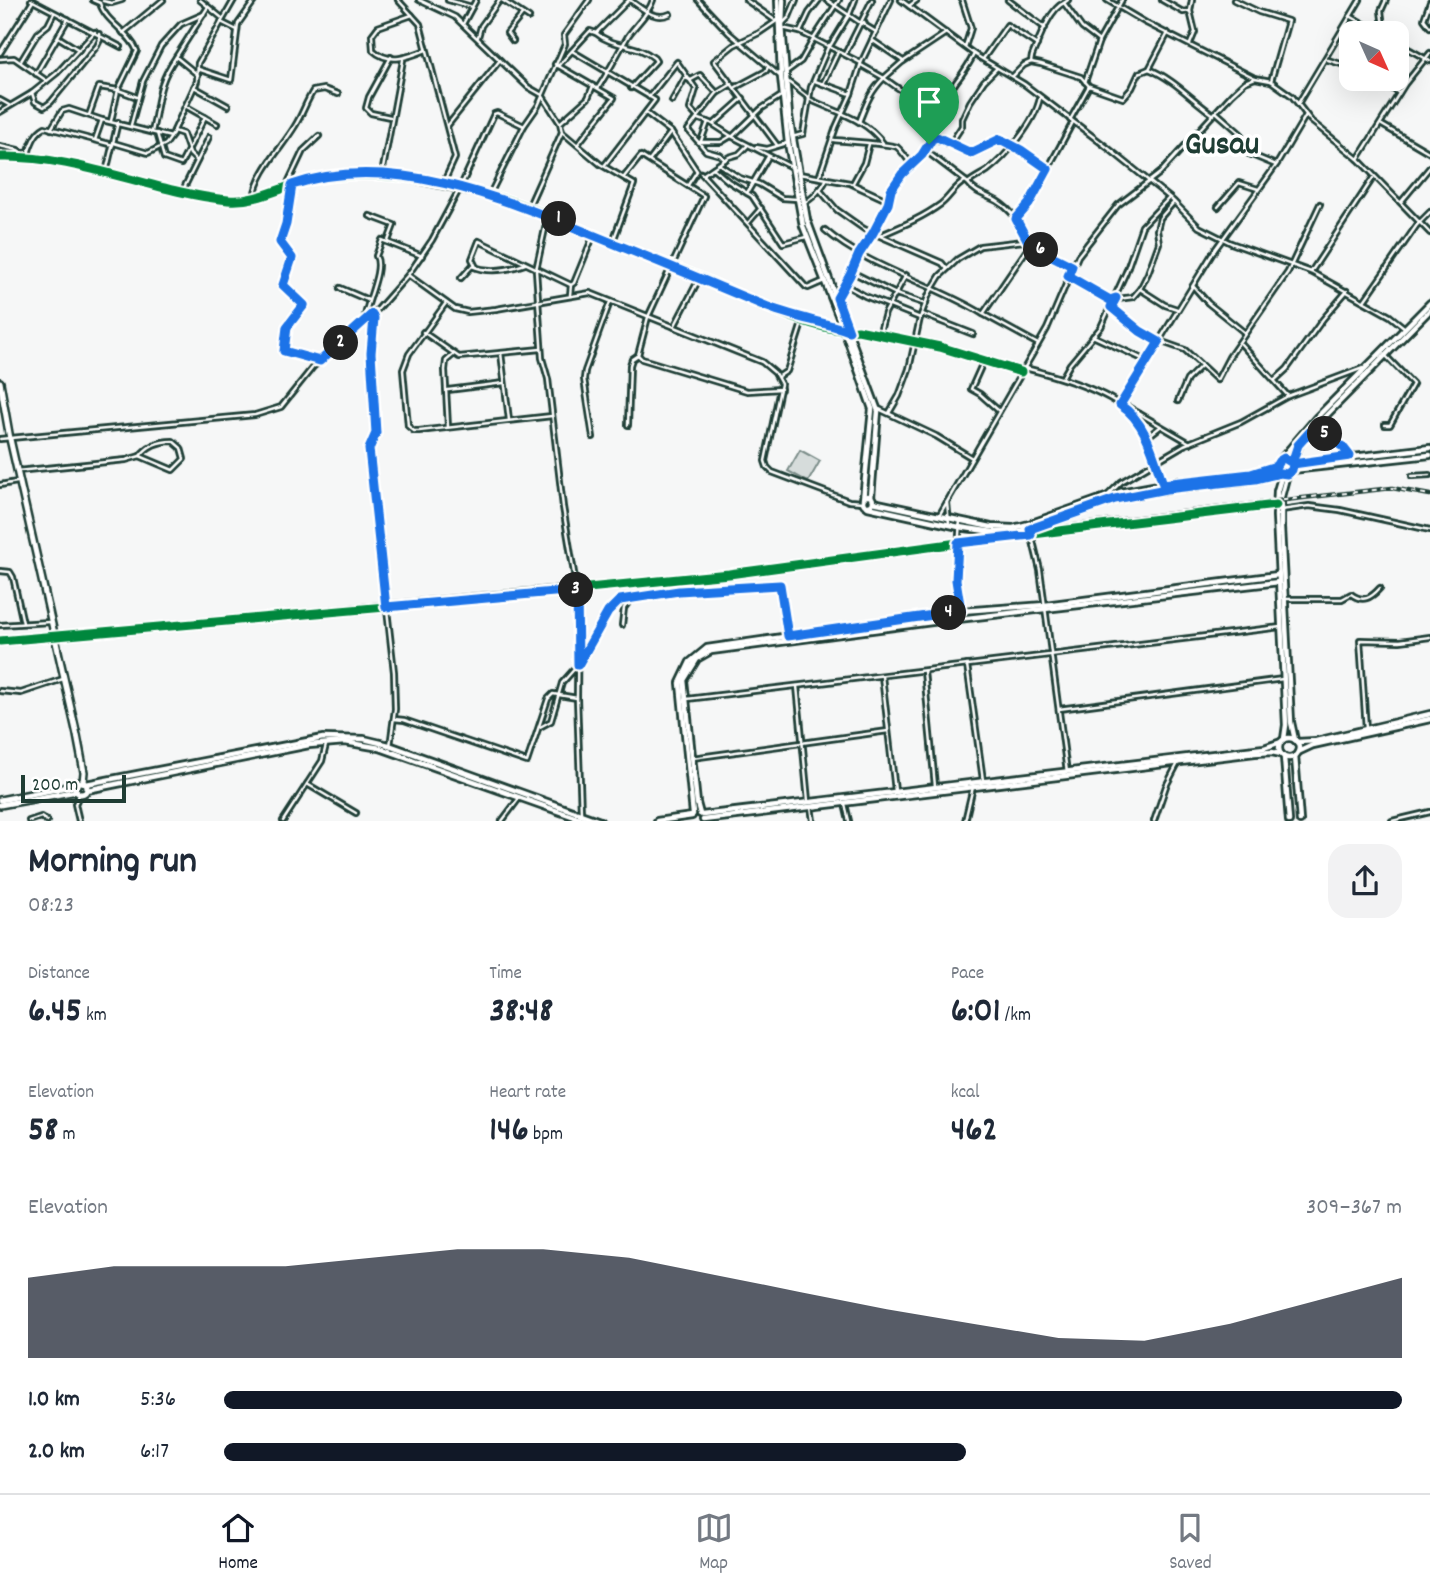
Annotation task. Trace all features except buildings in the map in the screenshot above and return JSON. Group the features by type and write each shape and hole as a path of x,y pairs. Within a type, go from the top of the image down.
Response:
{"main road":[{"path":"0,382 19,482 84,772 81,788 0,803"}],"street":[{"path":"93,0 112,4 122,0"},
{"path":"123,33 163,0"},
{"path":"200,0 221,20 237,30"},
{"path":"205,117 183,163 164,158 162,146 154,132 158,90 211,0"},
{"path":"27,157 40,130 45,127 148,153 162,146 172,137 194,87 198,63 234,0"},
{"path":"198,69 231,80 237,30 245,13 256,0"},
{"path":"398,0 420,24 454,158 442,184"},
{"path":"419,0 451,14 478,37 528,88 542,95 560,123 562,132 528,208"},
{"path":"448,0 472,7"},
{"path":"463,24 477,0"},
{"path":"478,37 481,26 501,0 529,18"},
{"path":"489,195 524,126 538,106 565,44 564,35 589,0"},
{"path":"596,33 629,0 659,17 670,14"},
{"path":"598,88 631,32 648,13 653,0"},
{"path":"698,0 729,33 781,77"},
{"path":"747,0 777,20"},
{"path":"780,0 777,20 788,143 806,237 877,408 872,500"},
{"path":"780,0 792,137 803,204 810,230 837,298 872,409 864,503"},
{"path":"782,26 796,0"},
{"path":"800,32 819,0"},
{"path":"827,0 876,32"},
{"path":"786,72 801,61 839,0"},
{"path":"792,137 803,134 814,80 829,46 849,15 855,0"},
{"path":"845,54 872,0"},
{"path":"820,177 861,64 891,0"},
{"path":"901,0 1072,121 1170,198 1199,227 1222,239 1311,272 1364,301 1405,328"},
{"path":"909,6 917,0"},
{"path":"962,0 971,28 965,47"},
{"path":"1008,0 1045,28"},
{"path":"1031,62 1031,56 1058,6 1068,0"},
{"path":"1107,0 1255,78 1271,81 1292,96 1321,130 1358,159 1430,233"},
{"path":"1085,82 1099,41 1122,0"},
{"path":"1162,0 1184,12 1190,12"},
{"path":"1190,44 1195,32 1190,12 1192,0"},
{"path":"1234,0 1259,12 1288,21 1271,81"},
{"path":"1298,104 1360,0"},
{"path":"1381,21 1381,11 1386,0"},
{"path":"0,53 32,1 121,47"},
{"path":"102,1 103,11 133,42 136,51 118,90 111,121"},
{"path":"1430,2 1423,19 1430,27"},
{"path":"1064,3 1082,29 1099,41"},
{"path":"21,61 55,12"},
{"path":"131,125 143,81 160,46 181,24 204,14"},
{"path":"413,15 378,27 372,35 375,53 403,60 426,50"},
{"path":"513,41 506,35 522,15"},
{"path":"1350,16 1359,21"},
{"path":"36,74 68,19"},
{"path":"777,20 714,61 777,145"},
{"path":"782,26 845,54 913,97 925,100 946,96 974,54"},
{"path":"983,59 1007,26 1037,45"},
{"path":"557,65 590,31 605,40 642,48 656,61 631,88"},
{"path":"0,112 47,81 97,33"},
{"path":"32,93 35,102 44,107 51,102 97,46 100,40 97,33"},
{"path":"859,122 864,103 875,86 903,61 946,33"},
{"path":"1012,77 1031,62 1081,77 1089,86 1123,98 1132,88 1139,73 1149,69 1168,33"},
{"path":"58,37 79,50"},
{"path":"872,40 903,61"},
{"path":"1409,50 1430,61"},
{"path":"572,51 655,100 604,166"},
{"path":"823,84 838,51"},
{"path":"1358,159 1399,93 1430,53"},
{"path":"176,57 198,75"},
{"path":"390,57 366,108 371,113 391,117"},
{"path":"0,60 14,58 21,61 47,81"},
{"path":"1326,59 1339,63"},
{"path":"382,174 403,60"},
{"path":"446,127 500,60"},
{"path":"649,97 677,62 696,89 690,109 732,136 793,168"},
{"path":"557,65 614,99 578,145"},
{"path":"724,160 720,155 706,151 688,130 717,93 744,84 768,67"},
{"path":"951,143 960,130 970,102 984,80 998,68"},
{"path":"1149,69 1183,90 1196,103 1241,134 1240,144 1247,153 1276,165"},
{"path":"672,102 685,78 691,80 701,75 717,93"},
{"path":"938,522 1051,320 1072,266 1118,205 1160,173 1238,88 1255,78"},
{"path":"814,80 851,94"},
{"path":"787,81 809,98 874,131 883,143"},
{"path":"560,123 588,98 593,86"},
{"path":"1016,219 1029,204 1089,86"},
{"path":"89,115 99,87 118,90 139,98"},
{"path":"194,87 228,106"},
{"path":"254,198 261,179 297,124 313,91 324,89 338,94"},
{"path":"700,142 721,142 732,136 755,114 783,96"},
{"path":"880,236 926,214 942,203 957,185 985,173 1013,145 1037,109 1040,97"},
{"path":"714,124 743,98"},
{"path":"0,100 9,105"},
{"path":"185,106 217,124"},
{"path":"51,129 55,120 66,109 172,137"},
{"path":"646,113 671,132 699,172 806,287 824,281"},
{"path":"0,439 256,415 281,407 301,380 372,314 422,256 460,188 494,114 524,126"},
{"path":"1121,404 1222,239 1276,165 1306,115"},
{"path":"95,141 102,120"},
{"path":"106,172 118,122"},
{"path":"700,142 708,122"},
{"path":"1380,124 1430,153"},
{"path":"174,131 183,134 188,151 197,161"},
{"path":"562,132 634,186 612,243"},
{"path":"650,161 671,132"},
{"path":"286,187 303,151 318,136"},
{"path":"182,192 209,137"},
{"path":"837,298 873,233 897,180 935,138 971,153 1000,139 1048,169"},
{"path":"832,140 869,145 883,143 897,147 912,165"},
{"path":"688,185 699,172 720,165 724,160 751,146 767,149 788,143"},
{"path":"852,183 869,145"},
{"path":"0,146 24,154 29,150"},
{"path":"925,150 972,189 1001,204 1016,219 1030,245"},
{"path":"624,177 641,156 701,193 703,199 648,317 638,355 632,359 630,365 628,425"},
{"path":"747,193 769,156"},
{"path":"0,158 27,157 227,200 254,198 292,185 331,177 382,174 442,184 489,195 548,215 803,320 847,331 858,330 914,342 1021,372"},
{"path":"720,165 782,198 797,199"},
{"path":"1400,203 1430,167"},
{"path":"713,168 747,193 761,208 782,243 806,237"},
{"path":"799,174 852,183 888,201"},
{"path":"1311,272 1374,177"},
{"path":"803,204 808,202 826,180"},
{"path":"1218,207 1239,183 1258,189"},
{"path":"292,185 286,224 280,242 292,258 283,285 304,305 287,327 284,351 320,361"},
{"path":"819,189 837,210 873,233 942,262 947,270"},
{"path":"1062,378 1070,364 1101,327 1116,298 1142,226 1170,198"},
{"path":"1068,276 1110,300 1130,299 1140,289 1159,243 1157,230 1160,218 1174,202"},
{"path":"1111,307 1140,331 1159,342 1185,350 1217,380 1229,357 1292,264 1320,204"},
{"path":"748,223 761,208"},
{"path":"1364,301 1430,212"},
{"path":"548,215 536,270 541,349 577,590 581,814"},
{"path":"370,216 394,225 388,241"},
{"path":"825,230 859,254 934,287 1038,344"},
{"path":"570,295 571,285 594,234"},
{"path":"364,322 379,264 376,256 380,242 388,241 422,256"},
{"path":"476,267 472,259 479,241 571,285"},
{"path":"889,413 909,369 926,304 940,276 958,259 980,246 1024,241 1072,266"},
{"path":"983,314 1030,245"},
{"path":"461,278 472,266 478,269 509,269 525,264"},
{"path":"852,272 896,294 926,304"},
{"path":"408,275 455,309 468,312 590,293 762,362 778,377 781,390 765,461 767,467 772,472 849,501 959,527 1005,532 1309,506 1430,530"},
{"path":"878,335 889,306 906,275"},
{"path":"674,327 700,277"},
{"path":"846,285 889,306 974,334"},
{"path":"1193,286 1245,333"},
{"path":"340,288 368,300"},
{"path":"1140,289 1178,310"},
{"path":"1275,380 1287,369 1347,291"},
{"path":"593,437 585,371 610,302"},
{"path":"446,303 423,332 409,354 403,370 408,426 419,431 552,416"},
{"path":"864,503 868,496 872,500 960,520 1000,528 1030,529 1108,495 1163,484 1251,474 1276,466 1300,435 1430,303"},
{"path":"1292,466 1298,445 1430,310"},
{"path":"372,314 372,390 376,433 369,449 394,672 394,719 390,746"},
{"path":"778,377 787,371 803,320"},
{"path":"423,332 453,355 467,357 541,349"},
{"path":"1093,336 1147,362"},
{"path":"1241,343 1288,396"},
{"path":"501,353 509,420"},
{"path":"448,427 446,361 453,355"},
{"path":"638,355 642,359 747,391 781,390"},
{"path":"1385,355 1413,384 1390,425 1385,425"},
{"path":"984,360 971,389 999,411"},
{"path":"1178,401 1187,380 1201,366"},
{"path":"1108,495 1121,482 1189,443 1241,422 1288,396 1366,367"},
{"path":"1025,368 1062,378 1094,391 1189,443"},
{"path":"447,390 504,383"},
{"path":"1121,404 1136,419 1146,438 1163,484"},
{"path":"877,408 936,436 972,458"},
{"path":"1146,438 1161,427"},
{"path":"1314,427 1343,447 1350,456"},
{"path":"17,471 126,460 139,456 145,449 170,441 181,448 184,459 173,470 139,456"},
{"path":"1300,821 1277,491 1283,474 1292,466 1350,456 1430,448"},
{"path":"1295,453 1303,463"},
{"path":"1292,466 1430,455"},
{"path":"1281,459 1287,458 1292,466"},
{"path":"1276,466 1283,474"},
{"path":"0,641 729,574 958,543 1030,529 1101,502 1166,489 1283,474"},
{"path":"1412,477 1430,475"},
{"path":"0,485 19,482"},
{"path":"864,503 872,500"},
{"path":"947,502 949,524"},
{"path":"1278,508 1278,575 1286,725 1279,748 1283,755 1289,821"},
{"path":"960,520 956,580 961,611"},
{"path":"1030,529 1041,570 1067,772"},
{"path":"0,571 12,574 23,623"},
{"path":"702,817 692,758 684,680 691,667 704,654 727,646 961,611 1046,607 1278,575"},
{"path":"693,817 680,683 685,668 695,656 707,648 1279,582"},
{"path":"540,727 551,721 565,679 578,665 608,612 620,600 679,591 779,585 788,636"},
{"path":"1285,599 1342,599 1351,594 1357,599 1367,599 1380,588"},
{"path":"622,625 624,608 633,598"},
{"path":"0,625 50,621"},
{"path":"685,699 1281,628"},
{"path":"1366,729 1361,639 1400,641 1430,638"},
{"path":"967,665 983,782"},
{"path":"924,671 935,787"},
{"path":"882,676 896,792"},
{"path":"0,691 21,693 63,679"},
{"path":"1059,709 1283,679"},
{"path":"797,686 813,821"},
{"path":"394,719 404,720 526,762 529,761 548,699 553,694 577,698"},
{"path":"657,821 1264,748 1283,741 1316,741 1430,716"},
{"path":"810,804 1255,753 1297,754 1313,745 1430,716"},
{"path":"692,758 888,732"},
{"path":"79,821 75,804 81,788 330,738 364,739 390,746 600,821"},
{"path":"238,758 326,742 380,748 586,821"},
{"path":"286,820 322,761 326,742"},
{"path":"1154,821 1166,786 1178,763"},
{"path":"307,784 356,813"},
{"path":"965,821 973,787"},
{"path":"502,821 520,797"},
{"path":"845,802 849,821"},
{"path":"1392,821 1430,812"},
{"path":"29,821 41,817 47,821"}],"shaded area":[{"path":"800,450 820,461 808,482 788,471"}],"railway":[{"path":"0,639 720,572 1068,526 1392,488 1430,495"}],"cycle path":[{"path":"0,157 58,162 171,190 228,200 250,199 304,181 337,176 380,175 444,184 536,210 801,320 940,347 1021,372"},
{"path":"0,641 729,574 1276,505"}],"district":[{"name":"Gusau","path":"1222,141"}],"route":[{"path":"937,137 971,153 1000,139 1048,169 1029,204 1016,219 1030,245 1072,266 1068,276 1095,293 1110,300 1116,298 1111,307 1140,331 1159,342 1120,405 1127,409 1143,430 1163,484 1251,474 1276,466 1284,458 1292,463 1298,445 1314,427 1343,447 1350,456 1293,464 1292,470 1287,474 1166,489 1101,502 1030,529 1031,535 958,543 956,580 961,611 788,636 780,585 679,591 618,601 601,623 578,665 577,590 386,607 369,449 376,433 371,353 374,318 372,314 320,361 284,351 287,327 304,305 283,288 292,257 280,242 286,224 292,185 313,179 382,174 489,195 580,228 780,312 849,331 837,298 888,204 891,190 929,144 937,137"}]}
